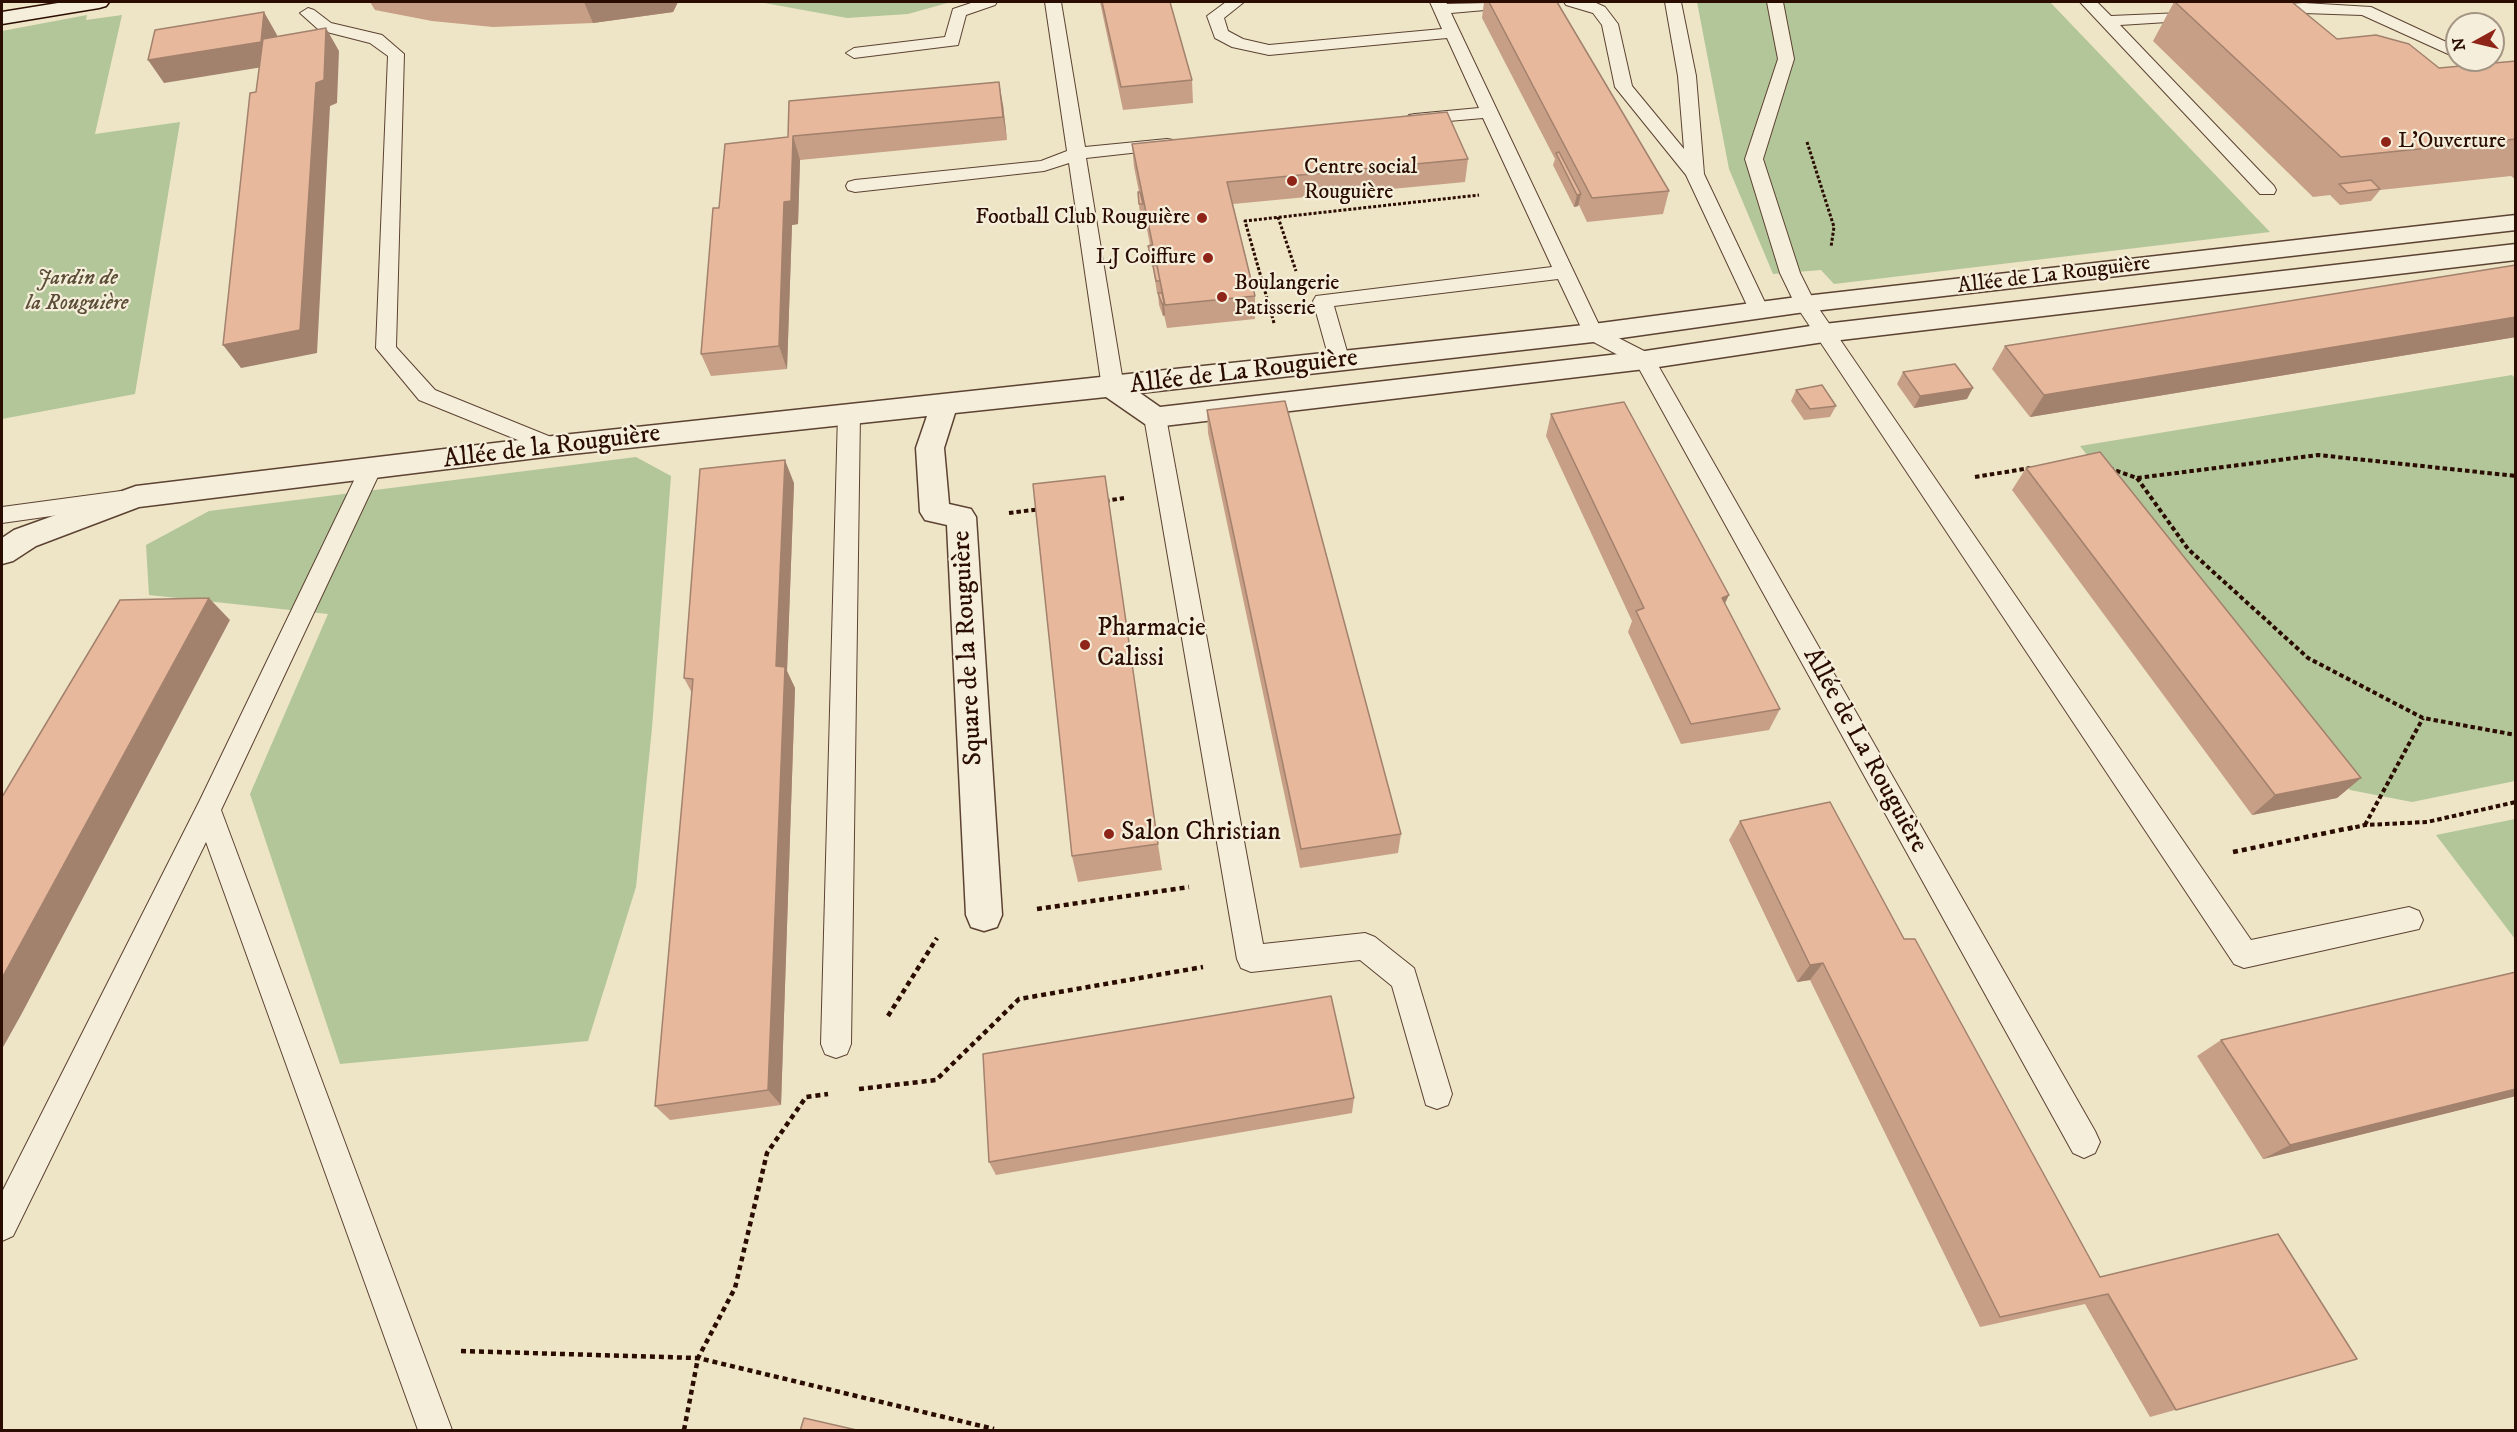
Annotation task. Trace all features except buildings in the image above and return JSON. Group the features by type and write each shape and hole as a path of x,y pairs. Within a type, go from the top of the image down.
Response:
{"street":[{"path":"2,18 93,2"},
{"name":"Allée de La Rouguière","path":"1113,388 1593,333 1805,304 2516,222"},
{"name":"Allée de La Rouguière","path":"1113,388 1155,417 1645,360 1824,333 2516,252"},
{"name":"Allée de la Rouguière","path":"2,553 25,538 136,497 553,446 1113,388"},
{"name":"Square de la Rouguière","path":"944,405 930,448 936,512 961,517 984,915"}],"lane":[{"path":"854,52 952,42 959,12 989,2"},
{"path":"1053,2 1113,388"},
{"path":"1236,2 1228,5 1215,16 1221,33 1238,44 1269,50 1452,33"},
{"path":"1519,2 1440,5 1593,333 1645,360"},
{"path":"1572,2 1587,4 1599,10 1610,24 1624,87 1695,174 1759,311"},
{"path":"1674,2 1687,76 1695,174"},
{"path":"1775,2 1786,59 1754,159 1790,273 1805,304 2183,861 2244,955 2409,920"},
{"path":"2088,2 2267,190"},
{"path":"2246,12 2304,8 2365,10 2445,47"},
{"path":"308,13 325,27 376,39 396,54 386,348 427,395 553,446"},
{"path":"2107,21 2211,14"},
{"path":"2498,72 2516,80"},
{"path":"1395,121 1489,112"},
{"path":"855,186 1044,166 1077,153 1183,143"},
{"path":"1340,362 1323,301 1564,272"},
{"name":"Allée de La Rouguière","path":"1645,360 2084,1142"},
{"path":"836,1044 849,414"},
{"path":"1155,417 1251,959 1365,946 1404,978 1437,1094"},
{"path":"2,1225 208,810 370,470"},
{"path":"2,515 136,497"},
{"path":"208,810 403,1349 435,1431"}],"path":[{"path":"1786,59 1803,132 1834,228 1826,276 1805,304"},
{"path":"1287,368 1245,221 1490,194"},
{"path":"1278,218 1294,269"},
{"path":"2108,468 2138,478 2318,455 2516,476"},
{"path":"1927,484 2039,467"},
{"path":"2138,478 2188,549 2308,658 2423,718 2516,735"},
{"path":"1016,512 1048,508"},
{"path":"2365,825 2423,718"},
{"path":"2183,861 2365,825 2427,822 2516,802"},
{"path":"884,1022 946,922 1139,894"},
{"path":"850,1090 936,1080 1019,999 1251,959"},
{"path":"684,1431 698,1358 735,1288 767,1153 806,1097 829,1094"},
{"path":"403,1349 698,1358 994,1429"}],"green space":[{"path":"759,2 951,2 908,14 847,18"},
{"path":"1697,2 2050,2 2270,232 1834,284 1821,270 1773,274 1729,169"},
{"name":"Jardin de la Rouguière","path":"87,15 86,20 122,15 95,134 180,122 135,394 2,419 2,31"},
{"path":"2512,375 2516,379 2515,781 2412,802 2350,790 2080,446"},
{"path":"636,457 671,476 652,728 636,887 588,1041 340,1064 250,794 328,614 149,595 146,545 209,511"},
{"path":"2516,819 2515,939 2436,835"}],"place":[{"name":"L'Ouverture","path":"2386,142"},
{"name":"Centre social Rouguière","path":"1292,181"},
{"name":"Football Club Rouguière","path":"1202,218"},
{"name":"LJ Coiffure","path":"1208,258"},
{"name":"Boulangerie Patisserie","path":"1222,297"},
{"name":"Pharmacie Calissi","path":"1085,645"},
{"name":"Salon Christian","path":"1109,834"}]}
